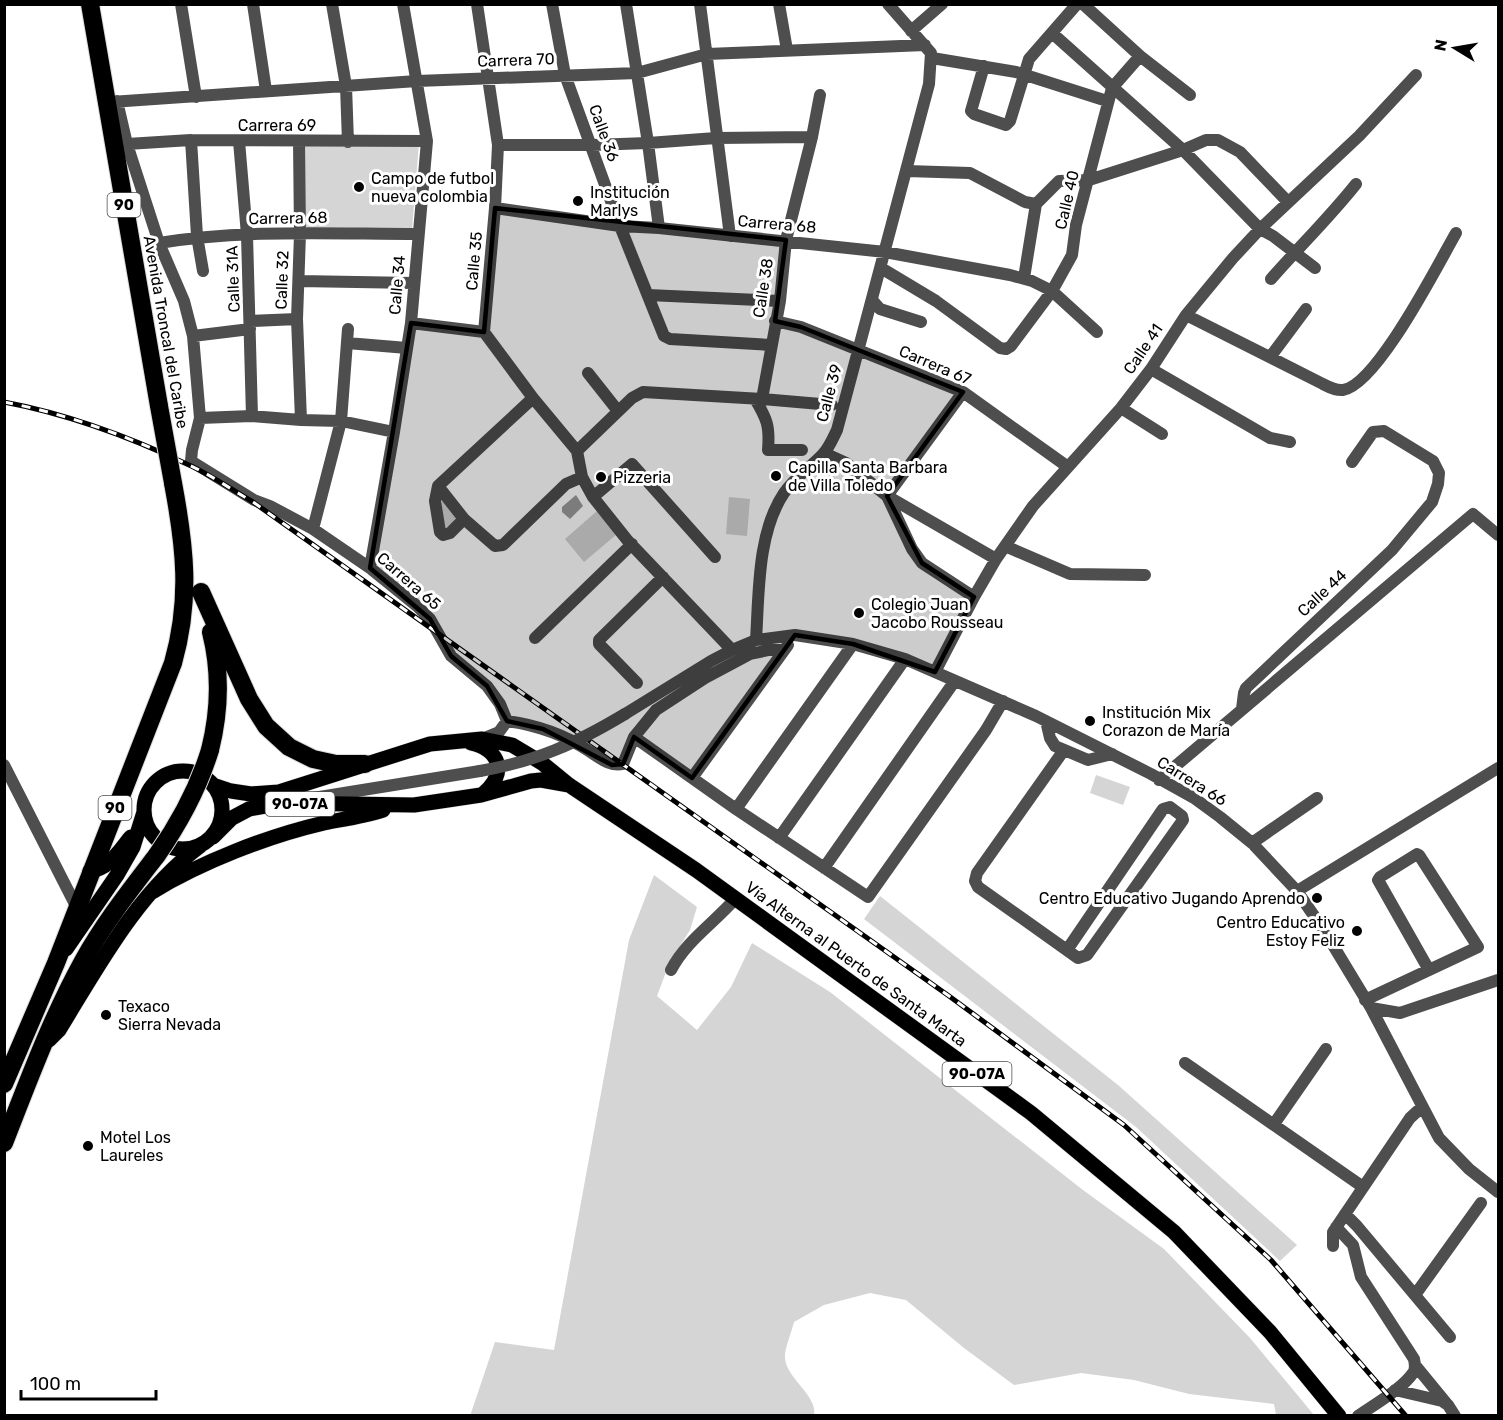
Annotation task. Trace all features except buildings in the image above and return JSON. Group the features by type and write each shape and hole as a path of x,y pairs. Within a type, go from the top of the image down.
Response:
{"highway":[{"name":"Avenida Troncal del Caribe","path":"4,1143 41,1049 82,961 157,855 189,805 202,776 218,712 218,670 212,636 181,524 173,483 112,102 90,4"},
{"name":"Avenida Troncal del Caribe","path":"4,1084 56,963 173,663 183,622 186,586 181,524"},
{"path":"201,592 249,699 266,726 290,747 312,759 336,764 365,764"}],"main road":[{"name":"Vía Alterna al Puerto de Santa Marta","path":"213,837 232,818 249,809 365,764 421,747 453,741 482,739 512,746 542,763 569,785 735,899 1031,1113 1174,1232 1270,1332 1339,1416"},
{"path":"453,741 479,745 495,756 498,766 497,775 490,788 481,795"},
{"path":"41,1049 59,1030 112,944 165,875 213,837 219,827 222,816 219,794 204,777 193,772 169,773 158,779 150,788 133,847 117,875 56,963"},
{"name":"Vía Alterna al Puerto de Santa Marta","path":"213,785 251,794 398,806 481,795 531,781 541,780 569,785"},
{"path":"152,892 189,872 272,839 324,823 363,816 398,806"},
{"path":"144,812 149,830 162,844 174,849 187,850 200,846"},
{"path":"90,872 109,864 138,828"}],"street":[{"path":"181,4 196,97"},
{"path":"253,4 266,91"},
{"path":"332,4 346,86 348,142"},
{"name":"Calle 34","path":"370,568 411,323 427,141 404,4"},
{"name":"Calle 35","path":"477,4 498,145 484,332"},
{"name":"Calle 36","path":"552,4 565,75 620,226 664,336 670,339 771,345"},
{"path":"626,4 659,228"},
{"path":"700,4 730,236"},
{"path":"779,4 787,50"},
{"path":"888,4 925,45 932,58 1023,74 1107,101"},
{"path":"911,31 942,4"},
{"path":"984,66 971,111 1008,125 1029,59 1077,4"},
{"path":"1083,4 1140,56 1190,95"},
{"path":"1052,33 1184,150 1260,229 1273,236 1315,268"},
{"name":"Carrera 70","path":"112,102 489,77 637,73 707,54 925,45"},
{"name":"Calle 40","path":"881,268 936,301 1000,348 1006,349 1011,346 1052,291 1072,255 1076,225 1107,101 1112,88 1140,56"},
{"name":"Calle 39","path":"756,640 764,545 776,509 785,492 824,453 837,430 907,171 929,84 932,58"},
{"name":"Calle 41","path":"935,672 996,559 1033,506 1122,408 1186,315 1260,229 1359,136 1416,75"},
{"name":"Calle 38","path":"758,399 780,301 786,240 820,95"},
{"path":"112,102 159,243 184,301 193,336 200,418 252,416 341,421 394,432"},
{"path":"498,145 592,145 716,138 812,137"},
{"path":"191,140 197,236 203,271"},
{"name":"Carrera 69","path":"127,144 191,140 427,141"},
{"path":"1024,278 1036,204 1059,182 1089,180 1184,150 1206,140 1218,140 1240,152 1288,202"},
{"name":"Calle 31A","path":"239,141 248,235 252,416"},
{"name":"Calle 32","path":"299,141 300,234 297,319 301,420"},
{"path":"907,171 970,172 1025,202 1036,204"},
{"path":"1271,279 1335,211 1356,184"},
{"name":"Carrera 68","path":"495,208 620,226 786,240 885,252 1024,278 1052,291 1096,332"},
{"path":"1186,315 1341,389 1365,377 1403,326 1455,233"},
{"name":"Carrera 68","path":"159,243 197,236 418,234"},
{"path":"298,281 414,284"},
{"path":"648,295 780,301"},
{"path":"872,300 880,309 921,322"},
{"path":"1271,357 1306,309"},
{"path":"193,336 297,319"},
{"name":"Carrera 67","path":"775,321 801,327 963,392 1068,467"},
{"path":"411,323 484,332 533,398 578,451 582,477 593,497 632,544 732,650"},
{"path":"313,529 341,421 348,329"},
{"path":"347,343 407,348"},
{"path":"1151,369 1270,438 1290,442"},
{"path":"588,373 618,411"},
{"path":"578,451 637,394 650,391 832,405"},
{"path":"887,496 963,392"},
{"path":"464,519 450,533 443,535 440,532 435,501 438,486 533,398"},
{"path":"758,399 770,431 768,450 802,450"},
{"path":"1122,408 1162,434"},
{"name":"Carrera 65","path":"200,418 191,461 254,500 313,529 370,568 430,619 452,656 487,686 500,704 507,721"},
{"name":"Calle 44","path":"1242,709 1246,688 1392,550 1432,502 1439,473 1434,461 1384,431 1373,432 1352,462"},
{"path":"824,453 846,464 887,496 996,559"},
{"path":"593,497 632,465 715,557"},
{"path":"438,486 464,519 495,546 503,545 566,484 582,477"},
{"path":"887,496 912,549 922,562 974,597"},
{"path":"1159,780 1473,514 1498,535"},
{"path":"535,638 632,544"},
{"path":"1005,546 1070,574 1145,574"},
{"path":"637,683 599,644 598,640 663,577"},
{"path":"692,778 795,635"},
{"name":"Carrera 66","path":"756,640 795,635 853,645 905,660 1046,721 1194,798 1251,843 1297,891 1325,932 1368,1004 1439,1138 1469,1169 1498,1192"},
{"path":"281,797 342,793 524,762 587,737 711,661 756,640"},
{"path":"736,809 853,645"},
{"path":"482,739 499,732 507,721 543,729 578,744 605,761 618,765 623,764 634,737 656,710 705,678 750,654 784,650"},
{"path":"779,838 905,660"},
{"path":"824,868 954,682"},
{"path":"634,737 736,809 868,897 986,730 1003,701"},
{"path":"1046,721 1052,742 1064,750 1088,760 1112,754"},
{"path":"1064,750 977,873 975,881 978,887 1078,958 1087,956 1182,823 1182,816 1170,807 1163,809 1067,950"},
{"path":"4,765 77,908"},
{"path":"1297,891 1498,768"},
{"path":"1251,843 1317,798"},
{"path":"1368,1004 1429,970 1478,947 1419,855 1414,854 1380,877 1378,884 1429,970"},
{"path":"671,970 679,954 735,899"},
{"path":"1368,1004 1400,1013 1498,980"},
{"path":"1274,1124 1326,1049"},
{"path":"1185,1063 1363,1187"},
{"path":"1333,1246 1333,1232 1336,1227 1410,1118 1422,1107"},
{"path":"1415,1295 1481,1203"},
{"path":"1345,1214 1450,1337"},
{"path":"1336,1227 1353,1245 1361,1277 1414,1359 1415,1365 1414,1372 1395,1390 1358,1416"},
{"path":"1415,1365 1455,1416"},
{"path":"1395,1390 1442,1401 1448,1405"}],"highlighted area":[{"path":"495,208 786,240 775,321 801,327 963,392 887,496 922,563 974,597 935,672 853,644 795,635 692,778 634,737 623,764 612,765 543,729 507,721 487,686 451,656 430,619 370,568 411,323 484,332"}],"shaded area":[{"name":"Campo de futbol nueva colombia","path":"419,143 412,230 303,230 304,144"},
{"path":"576,495 583,506 570,519 562,512 562,507"},
{"path":"729,497 750,499 747,536 726,534"},
{"path":"443,501 458,519 443,530 439,505"},
{"path":"597,511 617,534 584,562 565,539"},
{"path":"1096,775 1130,787 1123,805 1090,793"},
{"path":"654,875 697,907 690,930 669,964 657,996 697,1030 731,987 752,943 830,992 1083,1190 1164,1249 1250,1338 1314,1415 1276,1415 1274,1404 1189,1394 1134,1380 1081,1373 1014,1385 964,1348 906,1300 870,1293 824,1305 794,1322 785,1358 791,1373 811,1401 814,1415 470,1416 495,1342 554,1350 629,940"},
{"path":"880,896 1118,1085 1297,1245 1280,1261 1136,1127 864,919"}],"railway":[{"path":"4,402 75,420 144,445 197,469 253,502 949,996 1124,1125 1271,1260 1406,1416"}],"place":[{"name":"Campo de futbol nueva colombia","path":"359,187"},
{"name":"Institución Marlys","path":"578,201"},
{"name":"Capilla Santa Barbara de Villa Toledo","path":"776,476"},
{"name":"Pizzeria","path":"601,477"},
{"name":"Colegio Juan Jacobo Rousseau","path":"859,613"},
{"name":"Institución Mix Corazon de María","path":"1090,721"},
{"name":"Centro Educativo Jugando Aprendo","path":"1317,898"},
{"name":"Centro Educativo Estoy Feliz","path":"1357,931"},
{"name":"Texaco Sierra Nevada","path":"106,1015"},
{"name":"Motel Los Laureles","path":"88,1146"}]}
